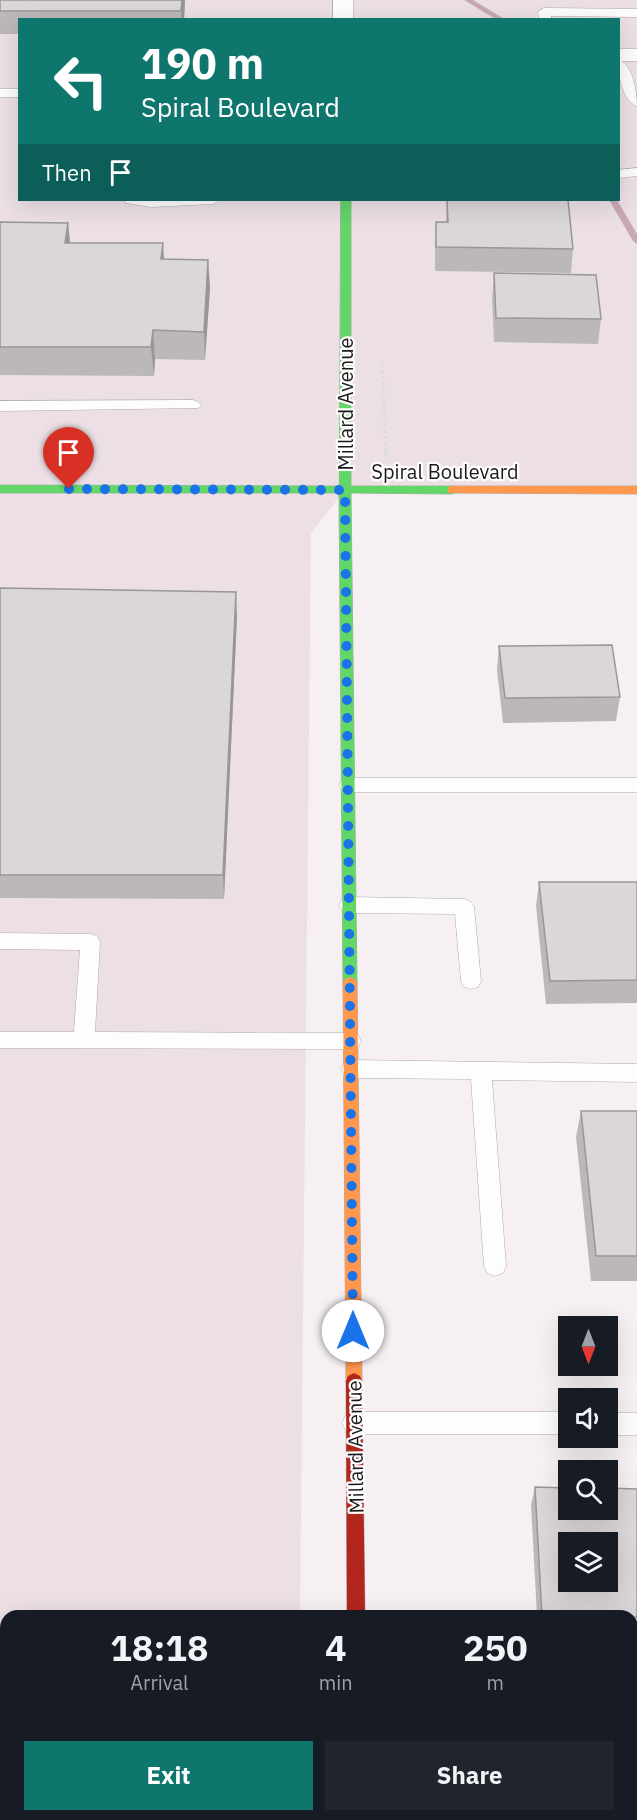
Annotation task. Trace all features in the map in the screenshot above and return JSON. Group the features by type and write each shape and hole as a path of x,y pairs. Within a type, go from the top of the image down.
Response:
{"street":[{"path":"343,18 344,0"},
{"path":"620,55 637,55"},
{"name":"Millard Avenue","path":"346,201 345,490 356,1610"},
{"name":"Spiral Boulevard","path":"0,489 637,490"}],"lane":[{"path":"545,18 544,12 637,13"},
{"path":"620,67 637,102"},
{"path":"0,93 18,93"},
{"path":"620,174 637,172"},
{"path":"137,201 150,203 192,201"},
{"path":"0,406 193,405"},
{"path":"348,785 637,785"},
{"path":"349,905 464,907 471,981"},
{"path":"0,941 90,942 84,1040"},
{"path":"0,1040 351,1041"},
{"path":"351,1069 637,1073"},
{"path":"481,1071 495,1266"},
{"path":"354,1423 558,1423"},
{"path":"618,1424 637,1424"}],"path":[{"path":"382,354 384,449 390,490"}],"shaded area":[{"path":"0,0 637,0 637,490 345,490 311,533 300,1610 0,1610"}],"building":[{"path":"0,0 182,0 181,11 0,11"},
{"path":"447,201 568,201 573,249 436,247 436,222 448,222"},
{"path":"0,222 68,223 65,243 163,243 161,259 208,260 204,332 153,330 151,347 0,347"},
{"path":"494,273 596,275 601,319 496,318"},
{"path":"0,588 236,592 223,875 0,875"},
{"path":"612,645 620,697 505,698 499,646"},
{"path":"539,882 637,882 637,980 550,981"},
{"path":"581,1111 637,1111 637,1256 596,1256"},
{"path":"535,1487 558,1488 558,1520 618,1520 618,1488 637,1489 637,1610 542,1610"}],"waterway":[{"path":"468,0 500,18"},
{"path":"614,201 637,241"}],"traffic: fast":[{"path":"346,201 345,490 350,983"},
{"path":"0,489 452,490"}],"traffic: slow":[{"path":"452,490 637,490"},
{"path":"350,983 354,1381"}],"traffic: jam":[{"path":"354,1381 356,1610"}],"route":[{"path":"69,489 345,490 353,1331"}]}
